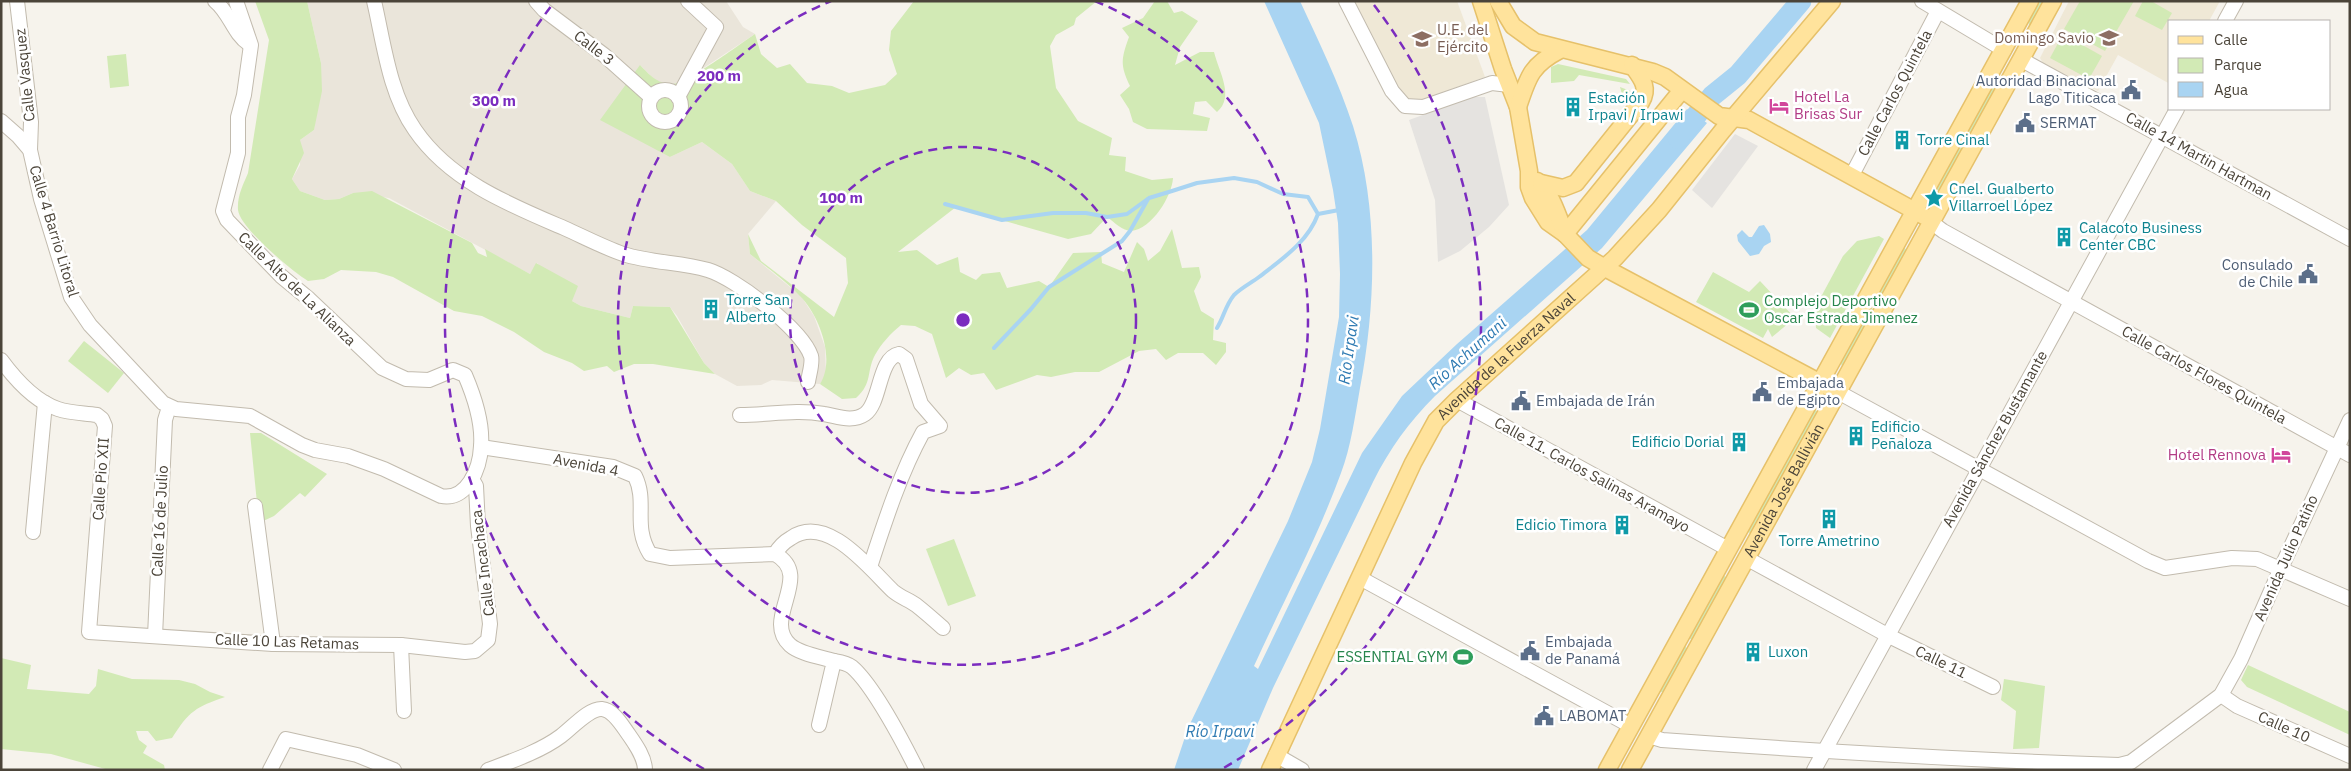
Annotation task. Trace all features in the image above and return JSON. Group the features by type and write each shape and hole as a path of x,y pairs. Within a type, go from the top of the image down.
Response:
{"main road":[{"path":"1481,1 1518,107 1535,177 1529,187 1548,222 1594,263 1838,392"},
{"path":"1498,1 1507,18 1522,34 1535,42 1560,50 1632,65 1665,77 1688,95 1726,117 1749,120 1915,210 1931,222"},
{"name":"Avenida de la Fuerza Naval","path":"1273,762 1426,438 1436,421 1592,280 1594,263 1659,210 1726,117 1832,1"},
{"name":"Avenida José Ballivián","path":"1607,770 2030,1"},
{"name":"Avenida José Ballivián","path":"1630,770 2053,1"},
{"path":"1518,107 1532,70 1540,62 1560,50"},
{"path":"1535,177 1563,188 1576,183 1645,96 1645,85 1632,65"},
{"path":"1567,237 1688,95"},
{"path":"1631,726 1649,736"}],"street":[{"name":"Calle Vasquez","path":"17,1 31,122 30,150"},
{"path":"215,1 222,7 238,34 251,45"},
{"name":"Calle Alto de La Alianza","path":"236,1 251,45 244,95 238,117 238,153 223,210 227,220 281,276 309,299 382,368 406,379 429,380 453,370 465,375 474,394 481,447"},
{"path":"374,1 395,94 414,130 441,159 500,201 623,254 710,270 722,277 771,309 792,327 804,342 812,358 808,382"},
{"name":"Calle 3","path":"536,1 544,10 604,55 651,97"},
{"path":"678,97 664,90 654,93 651,97 650,113 662,122 677,117 681,107 678,97 716,27 688,1"},
{"path":"1346,1 1392,91 1405,106 1423,107 1492,82 1509,85"},
{"path":"1922,1 2004,50"},
{"path":"2226,20 2236,1"},
{"name":"Calle Carlos Quintela","path":"1852,175 1938,11"},
{"name":"Calle 14 Martin Hartman","path":"2022,60 2350,239"},
{"name":"Avenida Sánchez Bustamante","path":"1814,770 2175,110"},
{"name":"Calle 4 Barrio Litoral","path":"1,122 18,136 30,150 41,199 72,297 90,325 169,407"},
{"name":"Calle Carlos Flores Quintela","path":"1931,222 1948,234 2072,300 2350,455"},
{"path":"740,416 772,412 819,413 857,418 866,414 873,405 880,381 891,359 899,354 906,359 921,404 940,426 923,432 914,448 870,567"},
{"name":"Calle Pio XII","path":"1,360 16,380 45,403 58,409 97,415 102,419 105,426 90,632"},
{"path":"1838,392 2139,556 2165,568 2232,558 2257,560 2280,568 2350,599"},
{"name":"Calle 11. Carlos Salinas Aramayo","path":"1457,400 1728,549"},
{"path":"34,532 45,403"},
{"path":"169,407 250,416 302,445 315,450 348,456 384,469 441,496 451,498 457,496 472,479 481,447"},
{"name":"Calle 16 de Julio","path":"155,636 165,420 169,407"},
{"name":"Avenida Julio Patiño","path":"2221,695 2241,659 2280,568 2350,420"},
{"name":"Avenida 4","path":"481,447 612,467 635,476 640,486 639,528 642,543 650,554 670,558 775,554"},
{"name":"Calle Incachaca","path":"472,479 476,486 477,518 490,624 488,640 482,646"},
{"path":"255,506 273,644"},
{"path":"917,770 868,687 852,667 845,663 834,662 792,647 783,638 780,626 791,576 785,559 775,554 784,543 805,530 816,530 830,536 870,567 895,593 917,606 942,628"},
{"name":"Calle 11","path":"1746,558 1889,636 1993,687"},
{"path":"1360,578 1631,726"},
{"name":"Calle 10 Las Retamas","path":"90,632 273,644 401,644 465,652 474,651 482,646"},
{"path":"401,644 404,711"},
{"path":"819,725 834,662"},
{"path":"1649,736 1662,740 2020,765 2131,766 2221,695"},
{"name":"Calle 10","path":"2221,695 2237,706 2350,756"},
{"path":"488,770 559,738 594,710 608,710 616,718 638,749 645,770"},
{"path":"270,770 286,739 357,755 394,770"},
{"path":"1273,762 1302,770"}],"shaded area":[{"path":"307,1 726,1 743,27 755,34 693,75 673,85 656,81 640,65 670,157 702,142 732,164 750,191 776,201 748,234 750,254 801,296 814,316 825,347 826,375 820,384 772,380 761,385 737,386 715,374 704,363 670,307 633,306 630,318 581,306 572,301 537,263 530,274 389,198 353,193 339,199 325,200 300,191 292,179 300,165 300,140 314,130 321,63"},
{"name":"U.E. del Ejército","path":"1355,1 1457,1 1485,77 1419,101 1406,100 1396,86"},
{"name":"Domingo Savio","path":"2069,1 2220,1 2210,20 2168,20 2168,83 2118,55 2098,91 2043,63 2040,58"},
{"path":"1472,97 1485,97 1509,205 1489,227 1460,251 1438,262 1435,200 1409,120"},
{"path":"1735,134 1758,146 1712,208 1692,190"}],"green space":[{"path":"255,1 307,1 321,63 322,91 314,130 300,140 304,153 292,179 300,191 325,200 339,199 353,193 372,191 472,243 478,253 487,257 485,249 530,274 536,263 578,286 572,301 581,306 630,318 633,306 670,307 704,363 715,374 653,364 634,364 614,372 607,366 584,371 572,363 544,352 514,332 482,316 454,311 393,277 376,272 341,270 324,279 308,281 291,268 257,238 241,218 238,210 239,195 248,173 269,40"},
{"path":"914,1 1097,1 1076,18 1074,25 1056,35 1050,46 1056,88 1078,121 1112,138 1109,155 1126,157 1125,171 1152,180 1173,178 1169,194 1160,210 1139,229 1128,231 1107,217 1091,234 1068,239 956,207 898,252 917,250 937,265 958,257 960,272 976,280 982,274 1000,272 1007,288 1039,281 1049,287 1073,253 1101,252 1102,263 1124,272 1137,242 1144,249 1148,261 1160,251 1172,229 1182,268 1199,267 1201,277 1194,291 1201,311 1214,319 1213,340 1226,343 1226,352 1216,365 1203,353 1178,353 1166,360 1156,349 1139,351 1099,372 1075,372 1051,377 1037,375 996,390 984,373 971,375 959,368 946,378 932,334 915,326 901,325 886,339 875,355 867,382 861,393 856,398 842,399 820,384 825,374 826,350 819,326 813,314 807,304 794,290 750,254 748,234 761,261 834,317 848,283 846,258 802,225 776,201 750,191 732,164 702,142 670,157 600,120 640,65 650,75 662,82 667,84 679,83 755,34 761,54 777,68 790,64 807,83 832,86 849,93 885,85 897,74 889,50 891,31"},
{"path":"1155,1 1167,1 1174,13 1182,11 1198,21 1180,47 1175,65 1200,52 1214,52 1224,84 1225,99 1217,112 1206,101 1195,102 1193,114 1210,118 1207,131 1147,129 1133,122 1129,109 1120,95 1130,86 1123,67 1124,51 1129,37 1122,28 1143,18"},
{"path":"2038,1 2045,1 2031,25 2029,25 2028,20"},
{"path":"2080,1 2134,1 2105,51 2064,29"},
{"path":"2143,1 2151,1 2172,13 2162,30 2135,16"},
{"path":"2063,34 2102,56 2089,79 2050,58"},
{"path":"126,54 129,86 110,88 107,56"},
{"path":"1558,64 1626,79 1630,84 1579,75 1574,81 1551,83 1551,67"},
{"path":"1997,83 1971,133 1969,133 1968,129 1993,84"},
{"path":"1620,87 1633,92 1631,99 1625,105"},
{"path":"1966,140 1967,142 1941,190 1937,190 1962,141"},
{"path":"1879,236 1884,239 1830,338 1816,328 1815,308 1843,256 1857,241"},
{"path":"1904,247 1907,251 1880,301 1877,301 1876,297"},
{"name":"Complejo Deportivo Oscar Estrada Jimenez","path":"1713,272 1749,292 1760,281 1795,318 1772,337 1768,329 1763,338 1696,302"},
{"path":"1870,308 1875,309 1844,366 1842,366 1840,362"},
{"path":"84,341 124,373 108,393 68,361"},
{"path":"1815,409 1818,413 1753,532 1749,533 1747,530"},
{"path":"250,433 261,433 327,474 305,497 300,493 274,516 259,523"},
{"path":"954,539 976,596 948,606 926,549"},
{"path":"1725,576 1727,580 1693,640 1690,639 1689,635 1721,577"},
{"path":"1685,646 1688,650 1664,692 1661,692 1660,691"},
{"path":"1,658 31,665 27,689 89,694 96,686 98,669 132,679 179,680 195,684 225,697 194,711 183,722 172,738 156,741 148,731 136,731 139,740 147,746 143,753 164,765 165,770 109,770 51,754 1,749"},
{"path":"2248,665 2350,712 2350,735 2247,687 2241,680"},
{"path":"2004,679 2045,686 2039,748 2013,749 2016,711 2001,700"}],"water":[{"name":"Río Irpavi","path":"1264,1 1300,1 1335,78 1353,126 1361,157 1371,223 1372,290 1365,356 1354,420 1341,473 1332,498 1254,666 1258,669 1362,453 1402,396 1457,344 1587,230 1687,109 1707,123 1602,248 1435,396 1401,436 1373,482 1273,688 1238,770 1174,770 1188,728 1288,521 1312,462 1320,429 1339,317 1338,223 1319,123"},
{"path":"1764,225 1770,234 1771,242 1764,246 1759,254 1750,256 1738,241 1737,235 1742,230 1749,237 1752,237 1759,226"}],"waterway":[{"name":"Río Achumani","path":"1678,138 1712,96 1738,75 1801,1"},
{"path":"945,204 1002,220 1053,213 1086,213 1107,217 1127,214 1149,198 1197,183 1234,178 1257,182 1283,194 1308,197 1318,214 1339,210"},
{"path":"994,348 1049,287 1122,241 1130,231 1148,199"},
{"path":"1217,328 1234,295 1285,257 1308,233 1318,214"}],"place":[{"name":"Domingo Savio","path":"2109,38"},
{"name":"U.E. del Ejército","path":"1422,39"},
{"name":"Autoridad Binacional Lago Titicaca","path":"2131,90"},
{"name":"Hotel La Brisas Sur","path":"1779,106"},
{"name":"Estación Irpavi / Irpawi","path":"1573,107"},
{"name":"SERMAT","path":"2025,123"},
{"name":"Torre Cinal","path":"1902,140"},
{"name":"Cnel. Gualberto Villarroel López","path":"1934,198"},
{"name":"Calacoto Business Center CBC","path":"2064,237"},
{"name":"Consulado de Chile","path":"2308,274"},
{"name":"Torre San Alberto","path":"711,309"},
{"name":"Complejo Deportivo Oscar Estrada Jimenez","path":"1749,310"},
{"name":"Embajada de Egipto","path":"1762,392"},
{"name":"Embajada de Irán","path":"1521,401"},
{"name":"Edificio Peñaloza","path":"1856,436"},
{"name":"Edificio Dorial","path":"1739,442"},
{"name":"Hotel Rennova","path":"2281,455"},
{"name":"Torre Ametrino","path":"1829,519"},
{"name":"Edicio Timora","path":"1622,525"},
{"name":"Embajada de Panamá","path":"1530,651"},
{"name":"Luxon","path":"1753,652"},
{"name":"ESSENTIAL GYM","path":"1463,657"},
{"name":"LABOMAT","path":"1544,716"}]}
